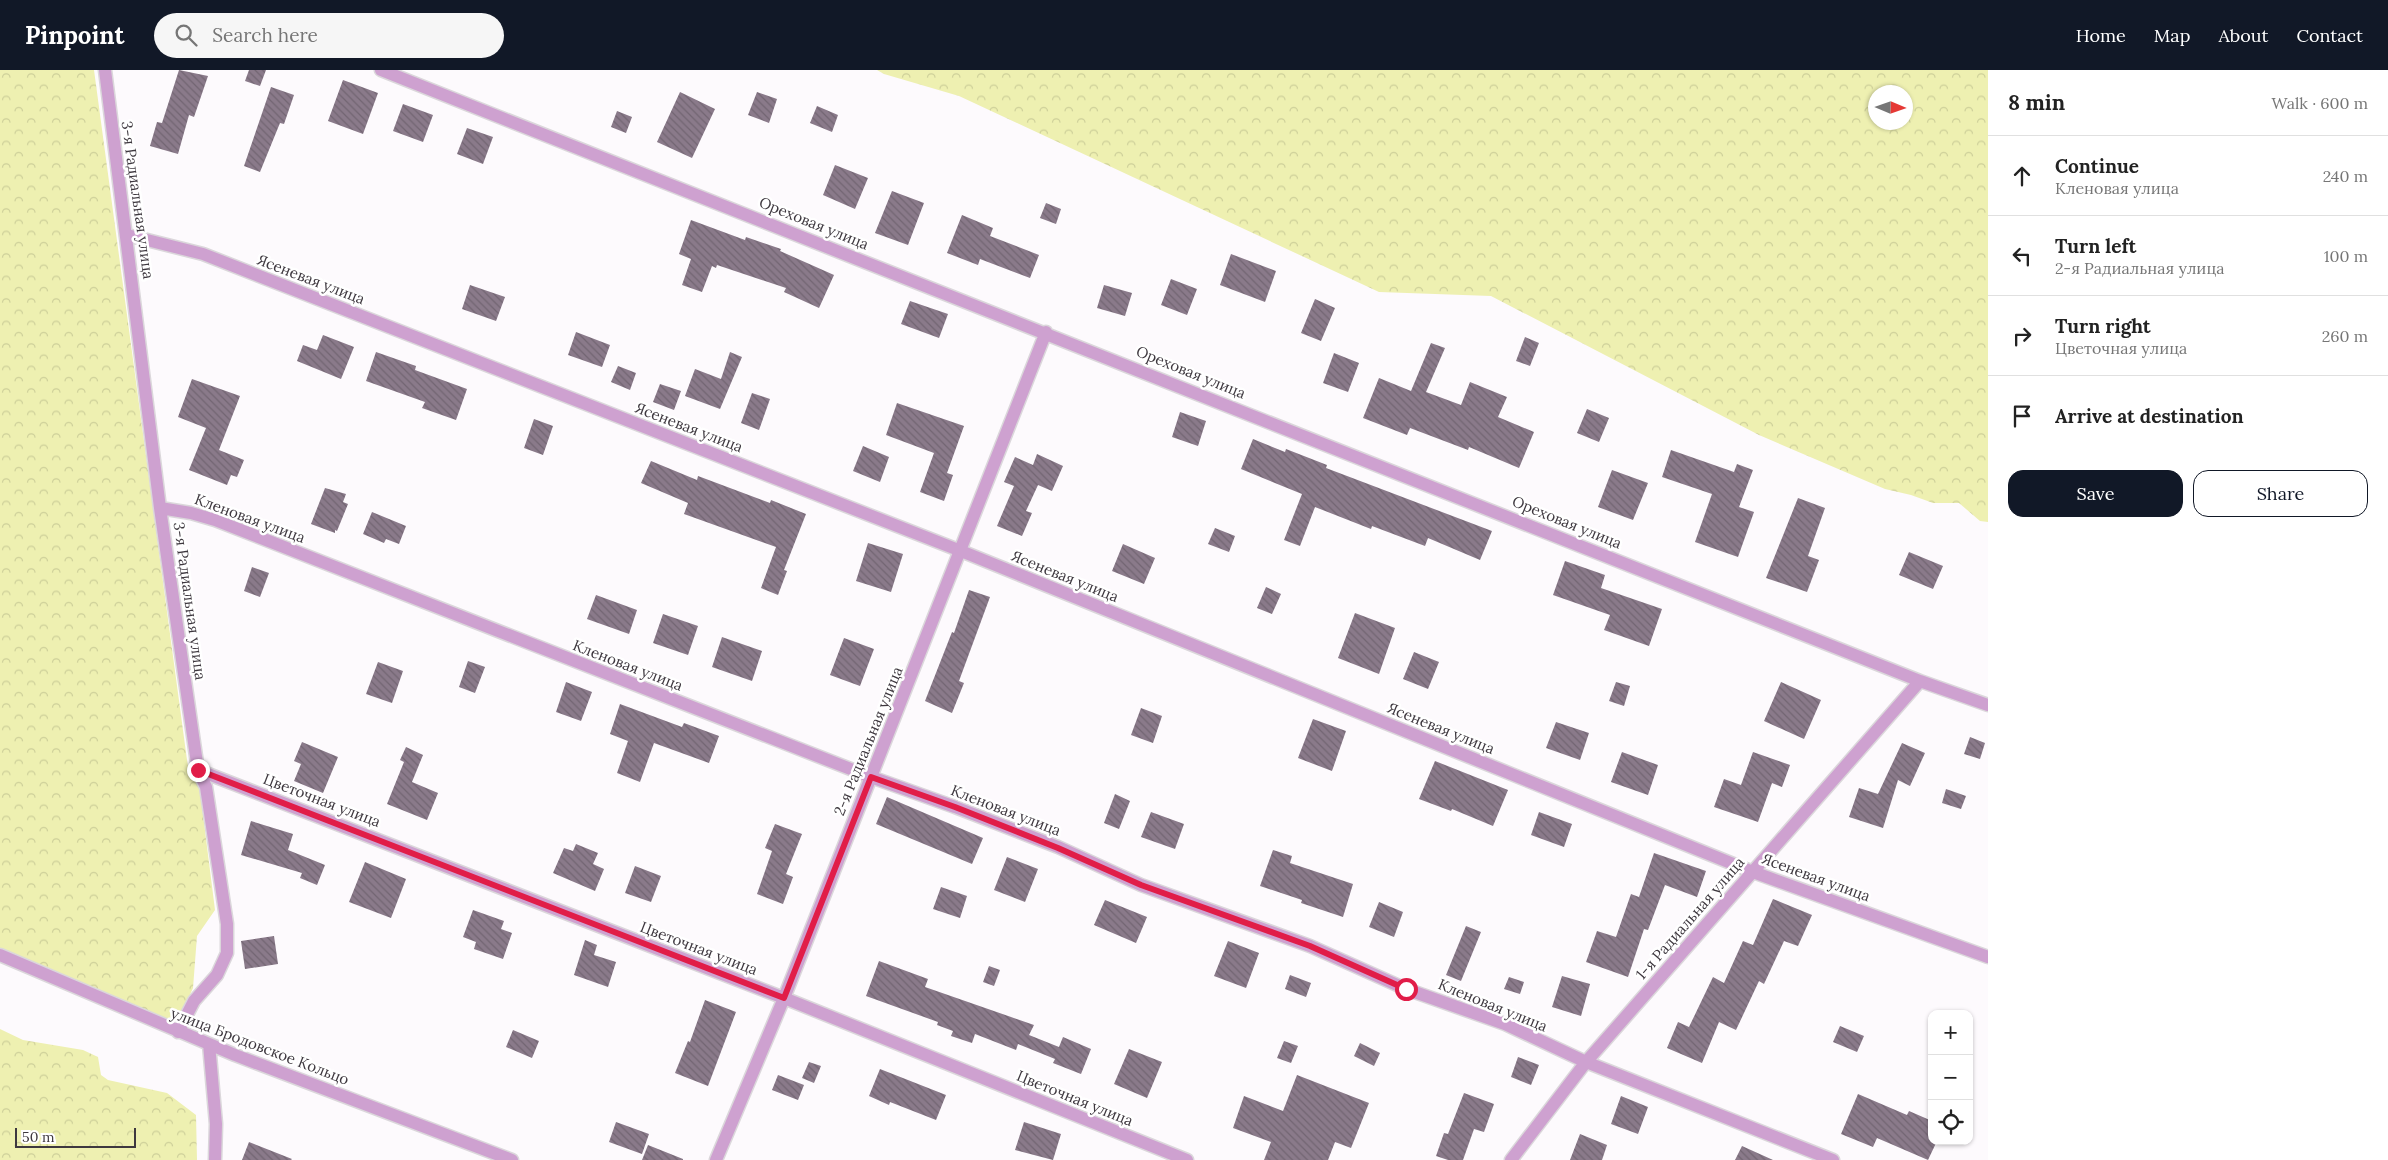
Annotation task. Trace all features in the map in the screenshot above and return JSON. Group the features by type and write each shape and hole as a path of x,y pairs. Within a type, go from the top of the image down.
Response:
{"street":[{"name":"3-я Радиальная улица","path":"105,70 160,508 198,770 206,787 227,924 227,953 217,975 194,1001 178,1032"},
{"name":"Ореховая улица","path":"381,70 1046,332 1920,681 1988,705"},
{"name":"Ясеневая улица","path":"127,235 204,254 961,551 1753,872 1988,956"},
{"name":"2-я Радиальная улица","path":"716,1160 784,998 1046,332"},
{"name":"Кленовая улица","path":"160,508 191,513 215,520 871,777 955,807 1049,844 1141,885 1310,946 1406,989 1505,1024 1586,1062 1834,1160"},
{"name":"1-я Радиальная улица","path":"1511,1160 1586,1062 1920,681"},
{"name":"Цветочная улица","path":"198,770 784,998 1187,1160"},
{"name":"улица Бродовское Кольцо","path":"0,955 178,1032 512,1160"},
{"path":"209,1044 216,1124 215,1160"}],"green space":[{"path":"0,70 94,70 187,760 190,777 199,783 215,910 197,936 193,988 177,1023 0,949"},
{"path":"877,70 1988,70 1988,522 1980,521 1959,503 1933,503 1911,495 1885,489 1759,435 1491,296 1379,292 959,96 884,74"},
{"path":"0,1029 23,1040 83,1050 98,1057 101,1075 108,1080 167,1093 196,1115 197,1160 0,1160"}],"building":[{"path":"179,70 208,76 194,117 189,115 178,154 150,146 157,122 162,123"},
{"path":"249,70 266,70 260,86 245,81"},
{"path":"343,80 378,93 363,134 328,121"},
{"path":"271,87 294,95 284,124 280,123 260,172 244,166"},
{"path":"680,92 715,109 692,158 657,142"},
{"path":"757,92 777,99 769,123 748,115"},
{"path":"403,104 433,115 423,142 393,131"},
{"path":"817,106 838,115 832,132 810,123"},
{"path":"617,111 632,117 626,133 611,127"},
{"path":"467,128 493,137 483,164 457,154"},
{"path":"835,165 868,178 855,209 823,195"},
{"path":"892,191 924,203 908,245 875,233"},
{"path":"1046,203 1061,209 1056,224 1040,218"},
{"path":"962,215 993,228 990,236 1039,255 1030,278 980,259 978,265 947,253"},
{"path":"691,220 745,240 746,237 781,249 780,251 834,275 819,308 784,292 786,288 717,265 716,268 712,266 702,292 682,285 691,259 679,254"},
{"path":"1231,254 1276,271 1265,302 1220,285"},
{"path":"1171,279 1197,289 1187,315 1161,305"},
{"path":"470,285 505,297 496,321 462,309"},
{"path":"1104,285 1132,293 1125,316 1097,308"},
{"path":"1315,299 1335,308 1321,341 1301,333"},
{"path":"910,301 948,314 939,338 901,324"},
{"path":"576,332 610,345 602,367 568,355"},
{"path":"323,335 354,347 341,379 297,361 303,345 317,350"},
{"path":"1525,337 1539,343 1530,366 1516,361"},
{"path":"1431,343 1445,348 1426,392 1461,405 1470,382 1507,397 1498,417 1534,432 1519,468 1469,447 1468,450 1410,428 1407,435 1363,418 1379,378 1411,391"},
{"path":"376,352 416,366 415,370 467,389 456,420 422,408 425,402 366,381"},
{"path":"730,352 742,357 720,409 685,396 695,369 721,379"},
{"path":"1334,353 1359,363 1348,392 1323,383"},
{"path":"618,366 636,373 630,390 611,382"},
{"path":"192,379 240,396 219,450 244,460 237,477 231,475 227,485 189,470 206,428 178,417"},
{"path":"660,384 681,391 674,410 653,402"},
{"path":"752,393 770,399 759,430 741,423"},
{"path":"897,403 964,426 947,473 953,475 944,501 920,492 934,453 886,435"},
{"path":"1587,409 1609,418 1599,442 1577,433"},
{"path":"1180,412 1206,421 1198,446 1172,437"},
{"path":"534,419 553,426 543,455 524,448"},
{"path":"1253,439 1285,452 1286,449 1327,465 1326,468 1492,531 1480,560 1428,538 1425,546 1372,526 1371,529 1315,507 1300,546 1284,540 1302,494 1241,469"},
{"path":"863,446 889,457 880,482 853,471"},
{"path":"1671,450 1734,472 1737,464 1753,470 1739,507 1754,512 1738,557 1695,542 1712,494 1662,477"},
{"path":"1037,454 1063,466 1052,491 1038,485 1026,511 1032,513 1022,536 997,526 1014,486 1004,482 1015,457 1033,465"},
{"path":"651,461 697,480 698,476 770,503 771,500 806,514 784,570 787,571 778,595 761,588 776,547 684,514 688,503 641,483"},
{"path":"1612,470 1648,483 1633,520 1598,507"},
{"path":"325,488 346,494 343,502 348,504 335,533 311,524"},
{"path":"1798,498 1825,508 1808,556 1819,560 1807,592 1766,578"},
{"path":"372,512 406,526 399,544 386,539 384,543 363,534"},
{"path":"1215,528 1235,536 1229,552 1208,544"},
{"path":"868,543 903,554 891,592 856,581"},
{"path":"1123,544 1155,558 1144,584 1112,571"},
{"path":"1909,552 1943,566 1933,589 1899,575"},
{"path":"1565,561 1605,575 1601,588 1662,609 1649,646 1604,630 1610,615 1553,595"},
{"path":"252,567 269,573 260,597 244,591"},
{"path":"1266,587 1281,594 1272,614 1257,608"},
{"path":"969,590 990,597 959,681 964,683 952,713 925,701 952,632 954,633"},
{"path":"596,595 637,610 629,634 587,619"},
{"path":"1355,613 1395,628 1379,674 1338,658"},
{"path":"663,614 698,626 688,655 653,643"},
{"path":"722,637 762,651 752,681 712,667"},
{"path":"844,638 874,649 860,686 830,675"},
{"path":"1414,652 1439,662 1428,689 1403,679"},
{"path":"468,661 485,667 475,693 459,687"},
{"path":"378,662 403,671 392,703 366,694"},
{"path":"566,682 592,692 581,721 556,712"},
{"path":"1616,682 1630,686 1624,706 1609,701"},
{"path":"1781,682 1821,700 1804,739 1764,721"},
{"path":"620,704 682,727 684,723 719,736 709,763 654,743 640,782 617,773 628,741 610,734"},
{"path":"1141,708 1162,716 1153,743 1131,735"},
{"path":"1313,719 1346,731 1332,771 1298,758"},
{"path":"1556,722 1589,733 1580,760 1546,748"},
{"path":"1970,737 1985,743 1980,759 1964,754"},
{"path":"302,742 338,757 323,793 294,781 301,764 294,761"},
{"path":"1902,743 1925,753 1910,786 1898,780 1883,828 1849,817 1859,788 1878,794"},
{"path":"406,747 423,755 412,782 438,793 427,820 387,804 404,762 400,760"},
{"path":"1622,752 1658,765 1648,795 1611,782"},
{"path":"1753,752 1790,765 1782,787 1772,783 1758,822 1714,807 1724,779 1741,785"},
{"path":"1435,761 1508,790 1493,826 1452,809 1451,811 1419,799"},
{"path":"1946,789 1966,796 1961,809 1942,803"},
{"path":"1115,794 1130,801 1119,829 1104,823"},
{"path":"887,797 983,838 972,864 876,824"},
{"path":"1151,812 1184,824 1175,849 1141,837"},
{"path":"1539,812 1572,824 1564,847 1531,835"},
{"path":"251,821 293,834 288,850 325,865 317,885 300,878 302,873 241,855"},
{"path":"775,824 802,834 786,874 793,877 783,904 757,894 772,851 765,848"},
{"path":"576,844 598,853 593,864 604,869 595,891 553,873 564,848 573,851"},
{"path":"1273,850 1292,856 1290,863 1353,884 1343,917 1301,903 1302,900 1260,886"},
{"path":"1654,853 1706,871 1697,897 1665,885 1648,930 1644,929 1628,977 1586,962 1597,931 1616,937 1631,894 1639,897"},
{"path":"1007,857 1038,869 1025,902 994,890"},
{"path":"365,862 406,879 391,918 349,902"},
{"path":"635,866 661,876 651,902 625,893"},
{"path":"941,887 967,896 960,918 933,909"},
{"path":"1773,899 1812,915 1798,946 1784,941 1764,984 1759,981 1736,1030 1719,1022 1702,1063 1667,1048 1678,1022 1689,1027 1713,977 1724,983 1743,941 1753,945"},
{"path":"1105,900 1147,917 1136,943 1094,925"},
{"path":"1379,902 1403,912 1394,937 1369,927"},
{"path":"473,910 504,921 501,929 512,933 503,959 474,949 476,942 463,937"},
{"path":"1466,926 1481,932 1461,981 1446,975"},
{"path":"274,936 278,964 245,969 241,941"},
{"path":"585,940 597,945 594,955 616,962 608,987 574,975"},
{"path":"1228,941 1259,953 1246,988 1214,976"},
{"path":"879,961 928,979 925,987 1034,1025 1029,1035 1059,1047 1063,1037 1091,1049 1081,1074 1053,1063 1055,1059 1018,1044 1016,1050 975,1034 972,1043 951,1036 953,1031 937,1025 938,1022 866,996"},
{"path":"989,966 1000,970 994,986 983,982"},
{"path":"1290,975 1311,983 1306,997 1285,989"},
{"path":"1562,976 1590,984 1581,1016 1552,1007"},
{"path":"1509,977 1524,982 1520,994 1504,989"},
{"path":"705,1000 736,1012 708,1086 675,1073 688,1041 690,1042"},
{"path":"1840,1026 1864,1036 1857,1052 1833,1042"},
{"path":"513,1030 539,1041 532,1058 506,1047"},
{"path":"1284,1041 1298,1046 1291,1063 1277,1058"},
{"path":"1360,1043 1380,1053 1374,1066 1354,1056"},
{"path":"1129,1049 1162,1062 1147,1098 1114,1084"},
{"path":"1518,1057 1539,1065 1531,1085 1511,1077"},
{"path":"809,1062 821,1066 814,1083 802,1078"},
{"path":"880,1069 946,1095 936,1120 890,1102 889,1105 869,1096"},
{"path":"778,1075 804,1085 798,1100 772,1090"},
{"path":"1297,1075 1369,1103 1351,1148 1335,1142 1328,1160 1264,1160 1271,1142 1233,1128 1244,1096 1283,1111"},
{"path":"1464,1093 1494,1104 1484,1132 1474,1129 1463,1160 1448,1160 1436,1156 1444,1133 1448,1134"},
{"path":"1858,1094 1907,1115 1909,1111 1928,1119 1928,1145 1935,1145 1928,1160 1877,1138 1873,1147 1841,1134"},
{"path":"1621,1096 1648,1107 1638,1134 1611,1124"},
{"path":"616,1122 649,1134 642,1154 609,1142"},
{"path":"1024,1122 1061,1134 1053,1160 1015,1150"},
{"path":"1580,1134 1607,1145 1602,1160 1570,1160"},
{"path":"249,1142 292,1159 242,1160"},
{"path":"648,1145 683,1159 683,1160 642,1160"},
{"path":"1742,1146 1773,1160 1735,1160"}],"route":[{"path":"198,770 784,998 871,777 955,807 1058,848 1141,885 1310,946 1406,989"}]}
